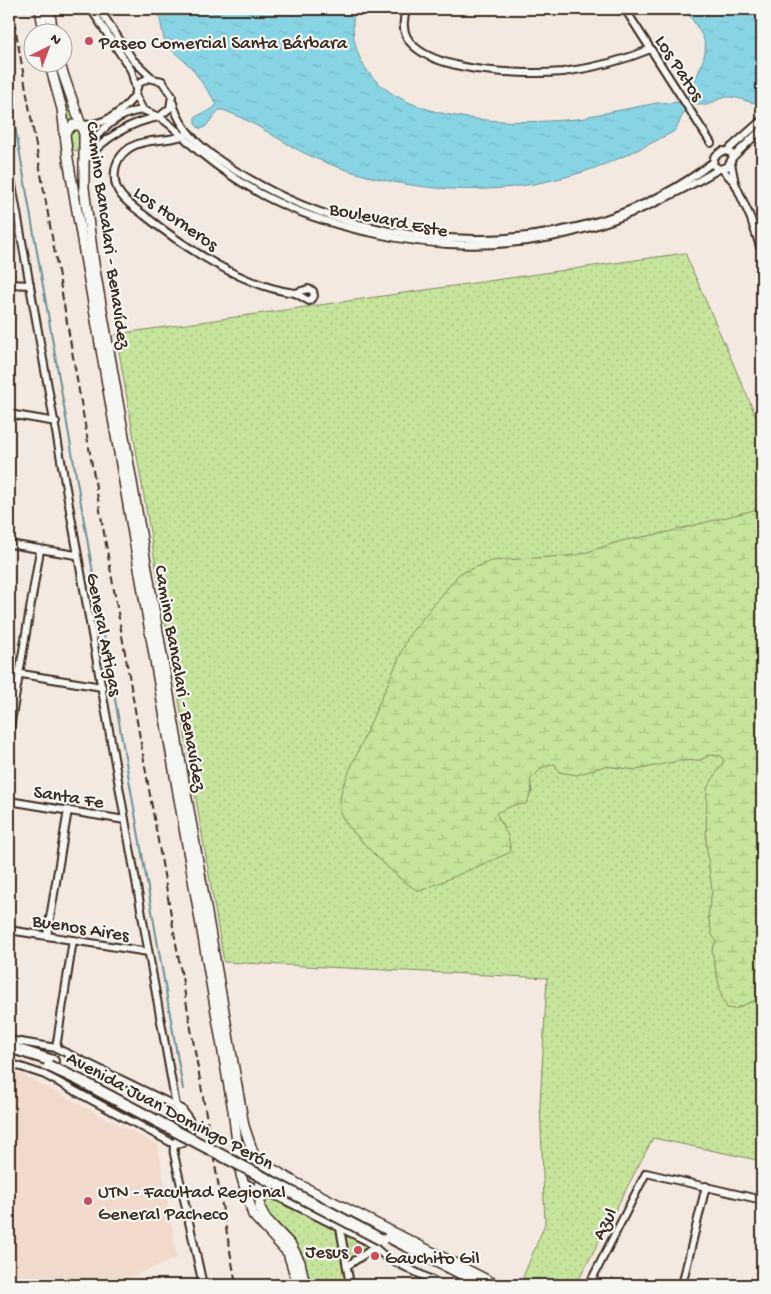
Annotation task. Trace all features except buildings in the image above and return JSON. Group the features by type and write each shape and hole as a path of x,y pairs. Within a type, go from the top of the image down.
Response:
{"main road":[{"path":"40,9 42,22"},
{"path":"49,9 51,22"},
{"name":"Camino Bancalari - Benavídez","path":"52,72 62,109 64,133 233,1110 243,1181 255,1219 288,1253 298,1285"},
{"name":"Camino Bancalari - Benavídez","path":"62,72 82,125 85,156 84,188 88,226 120,421 244,1126 257,1160 261,1181 260,1208 266,1219 291,1245 300,1262 305,1285"},
{"path":"64,133 73,125 82,125"},
{"path":"67,150 73,155 85,156"},
{"path":"9,1048 97,1082 375,1230 484,1285"},
{"path":"9,1053 51,1063"},
{"name":"Avenida Juan Domingo Perón","path":"51,1063 378,1244 469,1285"},
{"path":"239,1161 257,1160 296,1183 497,1285"}],"street":[{"path":"91,9 131,70 136,92 143,110"},
{"path":"85,156 112,135 140,121 166,113 173,103 167,86 138,67 99,9"},
{"path":"407,9 404,20 405,30 416,49 434,58 471,68 526,73 561,72 618,62 651,49"},
{"name":"Los Patos","path":"625,9 711,143 714,160"},
{"path":"131,70 138,67"},
{"path":"82,125 96,124 123,110 136,92 141,81 151,77"},
{"name":"Boulevard Este","path":"173,103 185,135"},
{"path":"85,156 99,134 111,123 129,112 143,110 158,117"},
{"name":"Boulevard Este","path":"158,117 261,190 347,224 439,241 532,237 623,215 678,193 721,169 732,160"},
{"path":"724,151 762,120"},
{"path":"762,129 732,160 735,183 752,219 762,253"},
{"name":"Los Horneros","path":"185,135 140,143 127,150 117,162 115,172 115,181 121,195 175,238 214,262 261,284 295,294"},
{"name":"Los Patos","path":"711,143 724,151 732,160"},
{"name":"Boulevard Este","path":"623,215 682,183 724,151"},
{"path":"714,160 714,166 721,169 735,183"},
{"name":"General Artigas","path":"9,168 56,422 76,555 102,687 176,1106 181,1120 182,1130 174,1144"},
{"path":"9,284 30,285"},
{"path":"9,414 56,422"},
{"path":"9,544 76,555"},
{"path":"9,734 40,550"},
{"path":"9,672 102,687"},
{"name":"Santa Fe","path":"9,801 125,820"},
{"path":"47,936 68,810"},
{"name":"Buenos Aires","path":"9,930 148,952"},
{"path":"56,1048 73,940"},
{"path":"9,1040 56,1048 176,1106"},
{"path":"9,1063 45,1075 174,1144 174,1154 202,1285"},
{"name":"Azul","path":"588,1285 644,1174 650,1172 706,1186"},
{"path":"243,1181 260,1192 274,1195 340,1228 378,1244 388,1258 442,1285"},
{"path":"682,1285 706,1186 762,1200"},
{"path":"340,1228 350,1285"},
{"path":"347,1266 378,1244"}],"shaded area":[{"name":"UTN - Facultad Regional General Pacheco","path":"9,1071 19,1073 158,1145 177,1258 111,1285 9,1285"}],"green space":[{"path":"54,72 58,72 77,120 68,123"},
{"path":"75,129 80,131 80,149 76,151 71,148 69,134"},
{"path":"685,253 762,430 762,1161 653,1138 576,1285 538,1285 523,1277 545,1224 540,1105 547,978 224,962 116,334"},
{"path":"762,508 762,997 735,1009 727,1008 722,998 713,957 712,950 716,941 712,935 708,915 712,891 706,843 707,788 724,761 721,756 709,755 701,760 678,761 636,770 605,766 577,775 559,772 555,764 543,767 530,780 532,791 526,804 514,805 496,813 508,836 511,851 420,891 390,870 354,833 341,815 340,801 342,788 409,635 459,574 491,561 578,555 621,541 664,533"},
{"path":"268,1199 272,1199 337,1231 347,1285 308,1285 264,1208"},
{"path":"349,1236 367,1247 366,1251 353,1259 348,1257 345,1238"}],"water":[{"path":"158,9 354,9 356,48 373,78 400,98 436,112 475,119 515,122 586,118 657,103 683,101 689,95 705,52 703,38 685,9 762,9 762,102 754,103 728,97 707,105 694,104 684,112 673,132 607,164 565,177 503,188 439,188 408,185 346,170 317,159 223,110 219,110 205,127 200,129 195,124 195,117 212,109 217,104 191,67 165,44"}],"waterway":[{"path":"9,91 183,1089"}],"railway":[{"path":"12,9 236,1285"}],"place":[{"name":"Paseo Comercial Santa Bárbara","path":"89,41"},
{"name":"UTN - Facultad Regional General Pacheco","path":"88,1201"},
{"name":"Jesus","path":"358,1250"},
{"name":"Gauchito Gil","path":"375,1256"}]}
